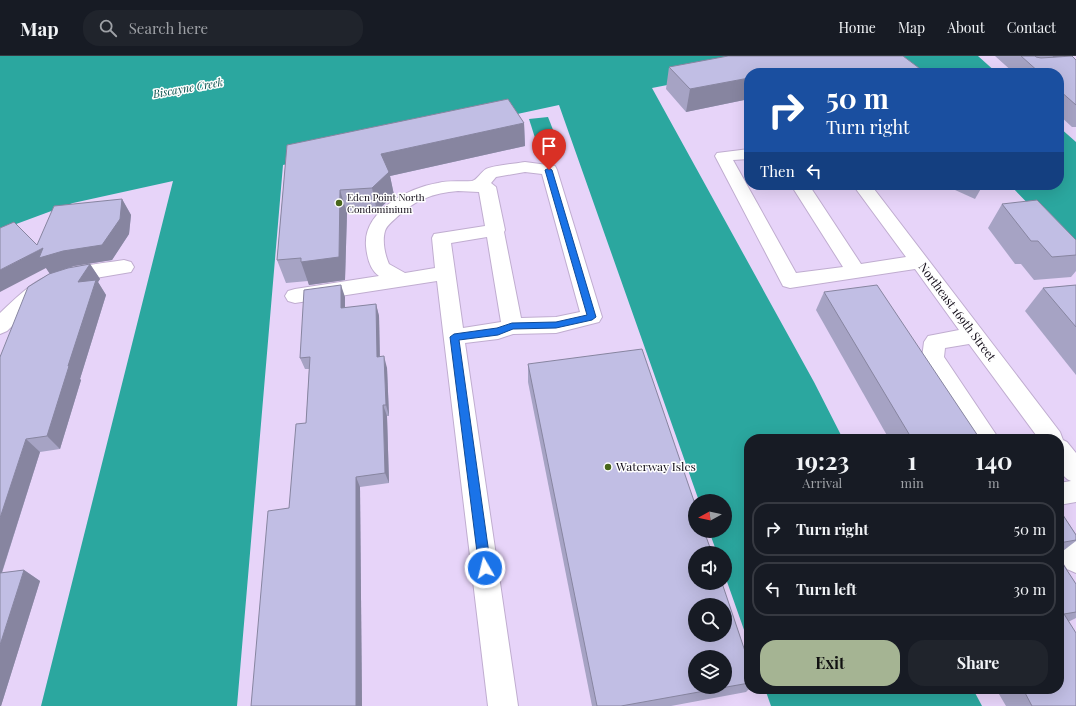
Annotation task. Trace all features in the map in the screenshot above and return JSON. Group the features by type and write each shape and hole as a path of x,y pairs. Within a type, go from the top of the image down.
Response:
{"street":[{"path":"744,154 723,156 790,281 920,262"},
{"path":"454,337 498,331 512,326 556,325 592,317 549,170 526,167 492,173 477,186"},
{"path":"404,280 382,269 376,256 376,230 389,214 411,197 434,188 466,184 487,187 496,230 512,326"},
{"path":"803,190 856,271"},
{"name":"Northeast 169th Street","path":"866,190 1048,434"},
{"path":"496,230 441,238 504,706"},
{"path":"0,326 23,303 51,282 71,276 124,267"},
{"path":"296,296 446,273"},
{"path":"974,335 935,342 933,358 984,434"},
{"path":"1064,456 1076,472"},
{"path":"1064,493 1076,491"},
{"path":"1064,540 1076,560"}],"water":[{"name":"Biscayne Creek","path":"0,56 814,56 753,68 744,68 744,70 652,88 814,382 840,434 744,434 744,630 730,590 732,590 732,546 714,546 712,538 732,538 732,494 697,494 559,105 283,165 237,706 41,706 173,181 73,203 0,230"},
{"path":"886,56 978,56 991,68 897,68"},
{"path":"548,117 557,140 536,141 529,119"},
{"path":"1064,131 1076,142 1076,253 1015,190 1064,190"},
{"path":"767,694 976,694 982,706 771,706"}],"building":[{"path":"728,56 903,56 919,68 744,68 744,79 690,89 669,67"},
{"path":"1021,56 1035,56 1041,58 1072,56 1076,60 1076,105 1064,94 1064,68 1034,68"},
{"path":"508,99 524,123 381,154 389,172 372,188 340,190 339,257 301,262 301,258 277,260 287,145"},
{"path":"122,199 120,219 102,245 63,251 39,258 43,248 0,270 0,228 14,222 37,245 54,206"},
{"path":"1037,200 1076,240 1076,255 1052,257 1038,241 1031,241 1002,204"},
{"path":"90,264 78,282 96,280 47,436 26,439 0,518 0,357 28,287 49,274 68,268"},
{"path":"341,285 341,308 376,304 377,357 384,356 386,405 383,405 385,473 356,477 356,706 251,706 268,511 289,508 296,424 306,423 310,357 300,358 304,290"},
{"path":"877,285 977,434 909,434 824,292"},
{"path":"1076,285 1076,327 1043,288"},
{"name":"Waterway Isles","path":"642,349 692,494 688,494 688,538 707,538 709,546 688,546 688,590 724,590 727,598 688,598 688,642 732,642 732,613 744,648 744,684 732,686 732,650 688,650 688,694 621,706 597,706 528,364"},
{"path":"1064,517 1076,535 1076,540 1064,542"},
{"path":"1064,566 1076,584 1076,612 1064,614"},
{"path":"24,570 0,645 0,573"},
{"path":"1064,614 1076,633 1076,706 1032,706 1026,694 1064,694"}],"place":[{"name":"Eden Point North Condominium","path":"339,203"},
{"name":"Waterway Isles","path":"608,467"}],"route":[{"path":"485,568 454,337 498,331 512,326 556,325 592,317 549,170"}]}
